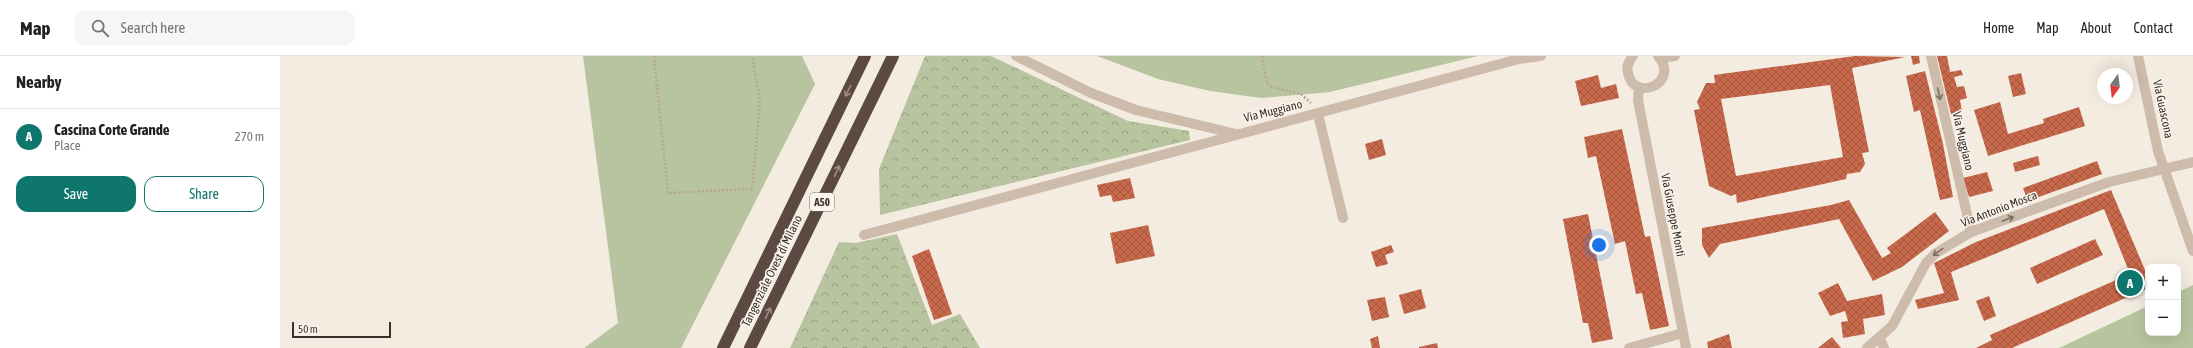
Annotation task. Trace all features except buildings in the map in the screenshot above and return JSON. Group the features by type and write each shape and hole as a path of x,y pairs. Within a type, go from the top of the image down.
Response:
{"highway":[{"name":"Tangenziale Ovest di Milano","path":"722,348 865,56"},
{"name":"Tangenziale Ovest di Milano","path":"750,348 893,56"}],"street":[{"name":"Via Muggiano","path":"1016,56 1091,93 1136,110 1236,134 1318,114 1521,58 1541,56"},
{"path":"1631,57 1628,65 1628,74 1632,82 1638,87 1649,88 1660,81 1664,70 1659,57 1675,56"},
{"name":"Via Muggiano","path":"1930,56 1971,232"},
{"name":"Via Guascona","path":"2138,56 2158,150 2193,251"},
{"name":"Via Giuseppe Monti","path":"1638,87 1638,100 1686,348"},
{"path":"1318,114 1343,218"},
{"path":"864,235 1236,134"},
{"name":"Via Antonio Mosca","path":"1868,348 1882,343 1926,263 1936,253 1971,232 2109,182 2193,162"},
{"path":"1629,348 1683,333"}],"path":[{"path":"654,56 668,193 752,189 760,102 752,56"},
{"path":"1262,56 1267,83 1271,87 1301,94 1316,107 1318,114"}],"green space":[{"path":"583,56 802,56 815,84 681,348 584,348 618,323"},
{"path":"925,56 991,56 1128,121 1189,131 1190,140 880,215 879,169"},
{"path":"1097,56 1478,56 1330,92 1261,98 1210,91 1158,79"},
{"path":"897,234 932,325 960,314 980,348 790,348 839,242 856,243"},
{"path":"2193,285 2193,348 2059,348 2145,307 2145,336 2181,336 2181,291"}],"place":[{"name":"Cascina Corte Grande","path":"2130,283"}]}
